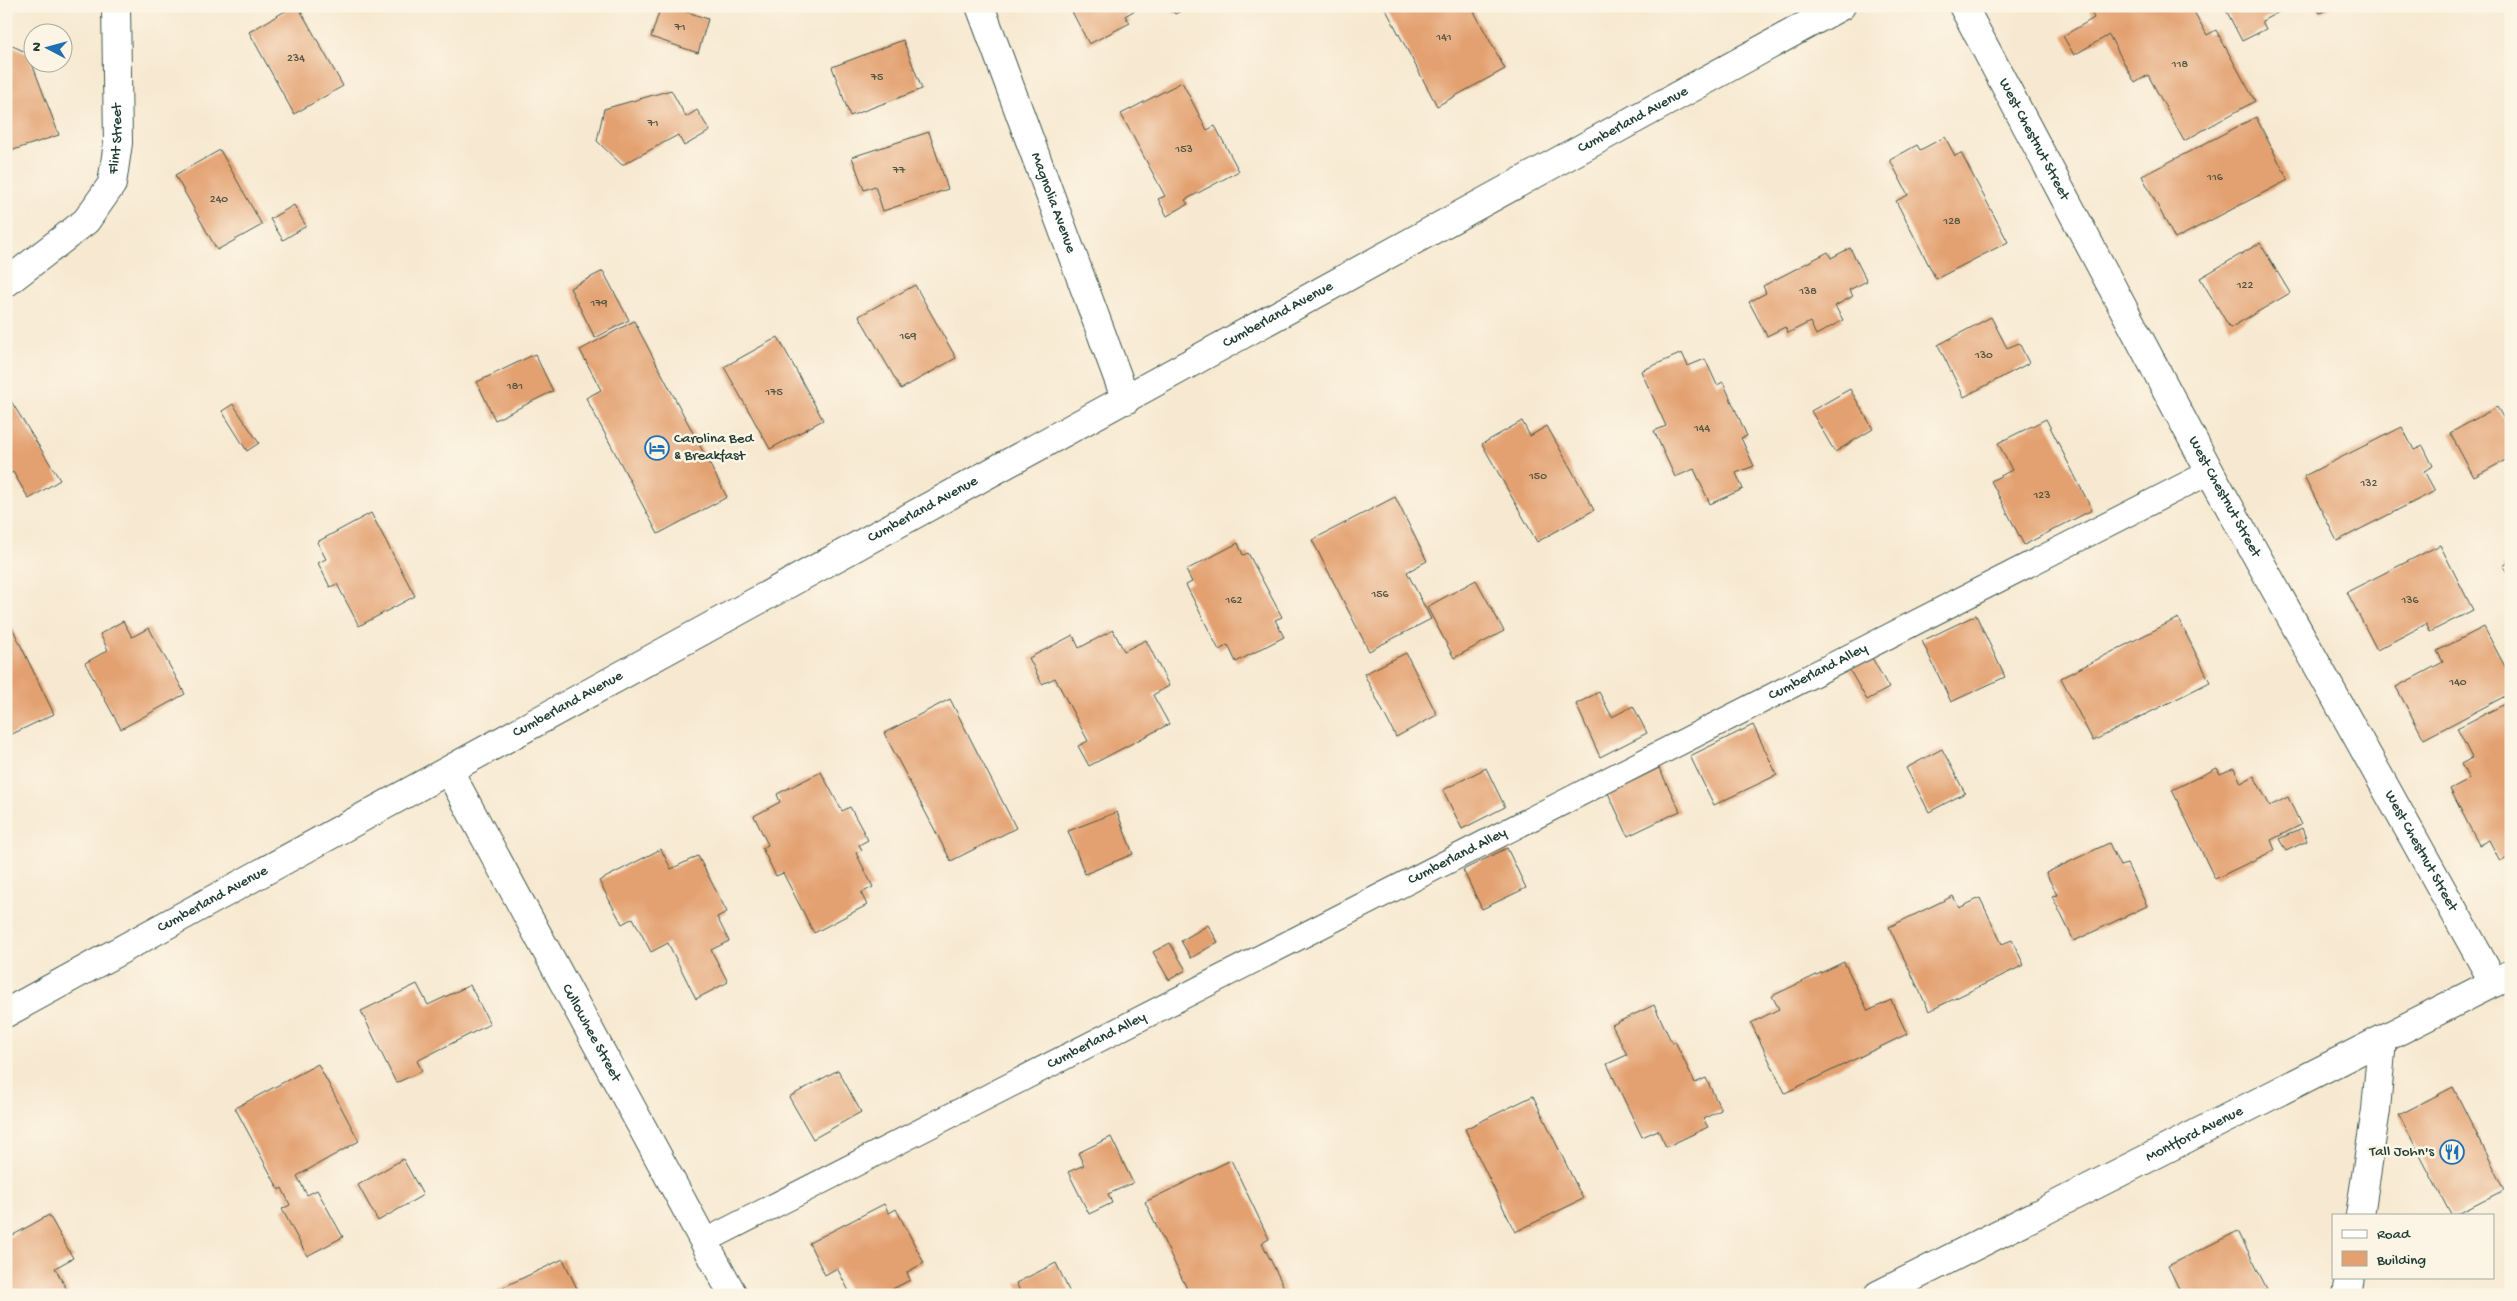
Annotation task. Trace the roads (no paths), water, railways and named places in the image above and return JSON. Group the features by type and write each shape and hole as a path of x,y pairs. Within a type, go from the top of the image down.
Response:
{"street":[{"name":"Flint Street","path":"6,283 86,221 112,184 118,144 116,6"},
{"name":"Magnolia Avenue","path":"980,6 1126,400"},
{"name":"Cumberland Avenue","path":"6,1013 1841,6"},
{"name":"West Chestnut Street","path":"1963,6 2210,472 2503,979"},
{"name":"Cullowhee Street","path":"449,771 733,1295"},
{"name":"Montford Avenue","path":"1878,1295 2503,979"},
{"path":"2360,1214 2376,1110 2382,1040"},
{"path":"2347,1295 2350,1278"}],"lane":[{"name":"Cumberland Alley","path":"705,1241 2210,472"}],"place":[{"name":"Carolina Bed & Breakfast","path":"657,448"},
{"name":"Tall John's","path":"2452,1152"}]}
